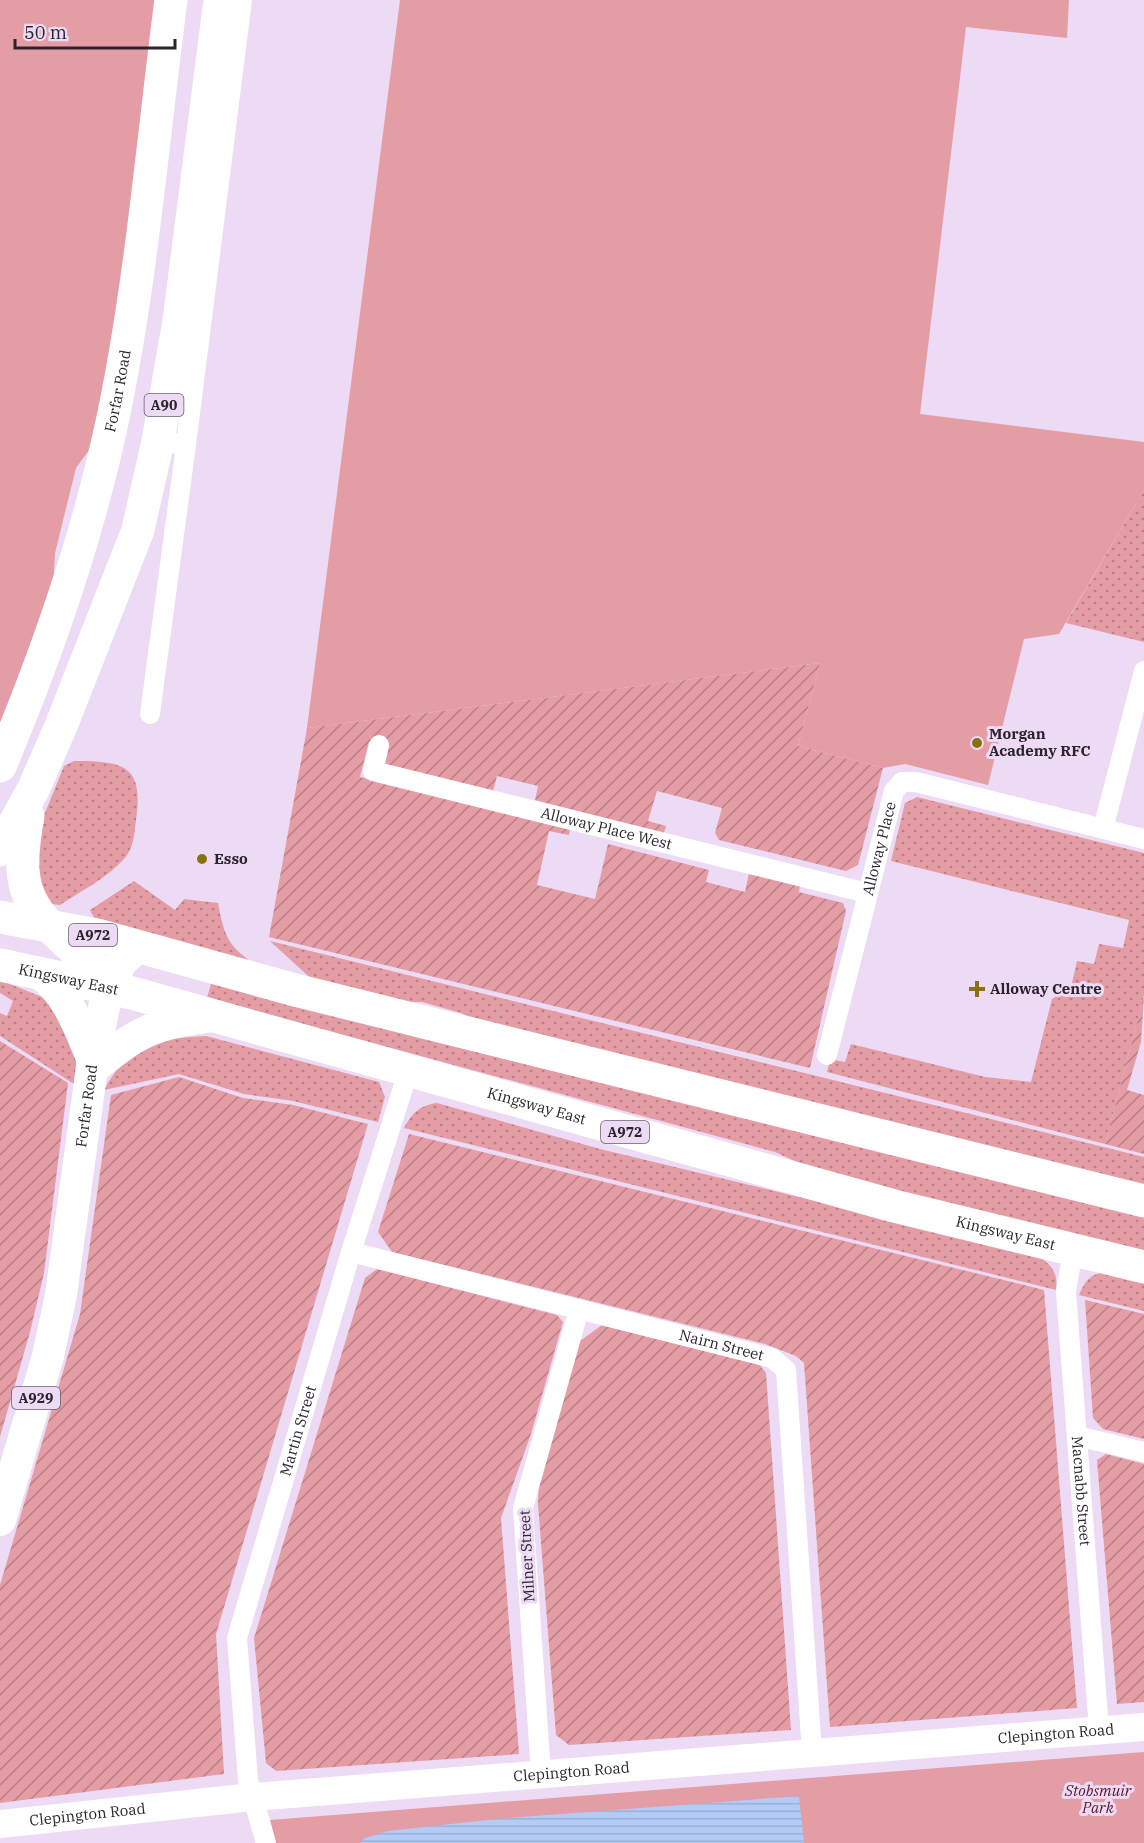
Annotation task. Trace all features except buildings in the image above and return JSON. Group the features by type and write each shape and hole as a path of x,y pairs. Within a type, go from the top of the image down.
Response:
{"highway":[{"name":"Forfar Road","path":"0,766 33,689 66,592 114,413 132,307 171,0"},
{"name":"A90","path":"0,850 33,790 61,726 172,443 181,309 220,0"},
{"name":"A90","path":"33,790 21,855 21,872 35,910 48,925"},
{"name":"A972","path":"0,917 48,925 138,947 295,990 1144,1201"},
{"path":"48,925 102,973 108,988"},
{"path":"0,950 39,973"},
{"name":"Kingsway East","path":"0,965 108,988 871,1200 1144,1268"}],"main road":[{"name":"Forfar Road","path":"0,1520 48,1356 65,1274 93,1065 108,988 122,961 138,947"},
{"path":"39,973 55,984 65,998 93,1065 142,1031 170,1021 213,1016"}],"street":[{"path":"150,714 172,443 242,0"},
{"path":"1103,829 1144,671"},
{"name":"Alloway Place West","path":"379,745 373,771 867,893"},
{"name":"Alloway Place","path":"827,1055 894,790 902,782 916,782 1144,839"},
{"name":"Martin Street","path":"266,1843 248,1780 237,1638 351,1252 409,1070"},
{"name":"Macnabb Street","path":"1072,1250 1066,1292 1099,1730"},
{"name":"Nairn Street","path":"351,1252 772,1358 786,1370 812,1753"},
{"name":"Milner Street","path":"541,1774 523,1508 579,1309"},
{"path":"1077,1436 1144,1452"},
{"name":"Clepington Road","path":"0,1824 253,1797 1144,1727"}],"green space":[{"path":"0,0 159,0 119,306 92,446 76,468 55,553 53,591 0,732"},
{"path":"400,0 1069,0 1067,38 966,27 920,414 1144,442 1144,490 1059,634 1024,639 988,785 905,764 883,768 798,746 820,663 307,728"},
{"path":"1144,490 1144,642 1066,623"},
{"path":"820,663 798,746 883,768 858,865 846,871 719,840 715,833 722,808 657,791 648,821 666,826 664,833 535,800 538,786 497,776 493,791 385,764 389,746 369,742 360,777 570,829 569,835 549,831 537,885 595,899 608,844 709,870 706,882 745,892 749,873 800,886 799,892 843,903 846,911 810,1068 269,937 307,728"},
{"path":"74,761 106,762 118,765 133,777 138,802 134,836 127,855 110,872 60,905 52,904 36,883 34,840 64,766"},
{"path":"917,797 1144,853 1144,995 1105,1144 827,1072 830,1059 845,1062 851,1044 985,1077 1031,1082 1052,999 1071,987 1077,961 1094,964 1099,944 1123,948 1129,920 891,861 905,803"},
{"path":"134,881 175,910 184,899 218,903 223,926 231,942 236,949 262,969 96,921 90,910"},
{"path":"270,941 1144,1157 1144,1190 497,1032 461,1013 422,1002 377,1002 318,985"},
{"path":"0,980 47,999 76,1053 77,1086 0,1036 0,1013 7,1016 13,1001 0,993"},
{"path":"212,980 420,1038 1144,1216 1144,1256 836,1180 775,1152 207,998"},
{"path":"1144,995 1141,1042 1127,1090 1144,1095 1144,1154 1105,1144"},
{"path":"206,1036 379,1082 385,1097 378,1122 293,1101 244,1094 179,1074 104,1090 124,1062 146,1046 172,1039"},
{"path":"0,1041 68,1083 44,1273 0,1437"},
{"path":"179,1077 243,1098 293,1105 368,1124 216,1634 224,1774 0,1803 0,1585 80,1314 111,1095"},
{"path":"437,1103 600,1149 1036,1254 1055,1273 1056,1290 404,1128 417,1111"},
{"path":"409,1134 1044,1290 1077,1708 830,1727 804,1363 796,1356 765,1344 392,1252 378,1232"},
{"path":"377,1269 557,1315 563,1322 531,1434 501,1518 519,1754 276,1771 266,1763 254,1638 365,1278"},
{"path":"1109,1272 1144,1281 1144,1311 1079,1295 1090,1278"},
{"path":"1085,1300 1144,1314 1144,1439 1103,1429 1093,1418"},
{"path":"602,1325 759,1364 766,1373 791,1730 569,1745 556,1735 538,1504 539,1477 580,1341"},
{"path":"1106,1454 1144,1464 1144,1702 1117,1704 1097,1460"},
{"name":"Stobsmuir Park","path":"1144,1752 1144,1843 275,1843 270,1820"}],"water":[{"path":"799,1796 804,1843 360,1843 365,1838 388,1831 496,1819"}],"place":[{"name":"Morgan Academy RFC","path":"977,743"},
{"name":"Esso","path":"202,859"},
{"name":"Alloway Centre","path":"977,989"}]}
